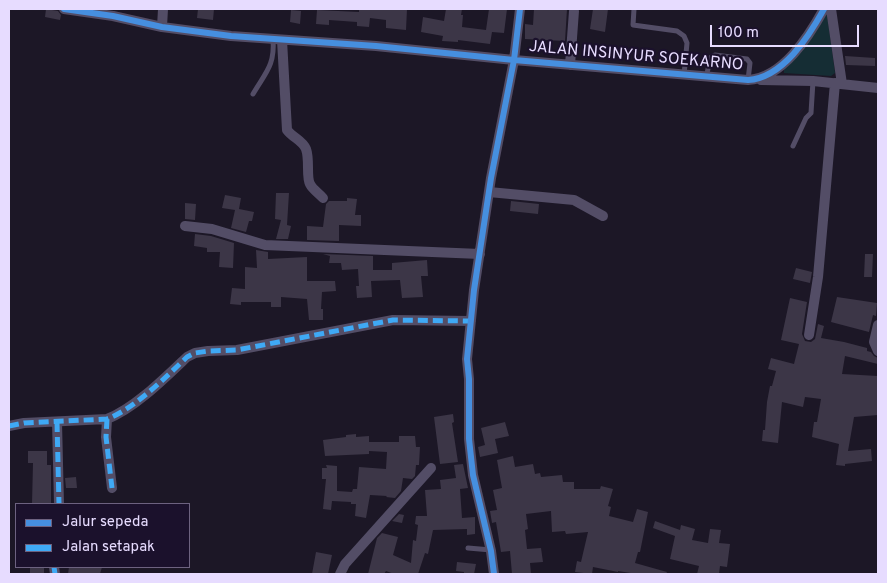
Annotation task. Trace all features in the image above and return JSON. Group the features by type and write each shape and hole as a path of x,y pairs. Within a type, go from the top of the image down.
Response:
{"street":[{"path":"64,9 114,12 162,27 231,36 376,46 514,60 520,9"},
{"path":"162,27 163,9"},
{"name":"JALAN INSINYUR SOEKARNO","path":"494,574 491,550 473,476 468,417 467,359 489,192 514,60 753,80 780,66 794,53 824,9"},
{"path":"808,335 818,276 820,239 838,83 831,9"},
{"path":"570,65 574,11"},
{"path":"278,39 287,130 305,148 309,163 308,182 313,190 323,198"},
{"path":"753,80 814,81 878,88"},
{"path":"489,192 574,200 603,216"},
{"path":"185,226 212,229 265,245 480,254"},
{"path":"9,426 107,419 118,415 137,401 187,357 195,353 237,350 393,320 471,321"},
{"path":"878,325 874,342 878,352"},
{"path":"107,419 106,437 112,488"},
{"path":"57,422 59,503"},
{"path":"340,574 345,564 431,468"}],"lane":[{"path":"634,9 633,25 677,31 684,36 687,43 684,75"},
{"path":"254,94 271,65 278,39"},
{"path":"706,77 711,57 716,55 747,59 750,63 753,80"},
{"path":"793,146 806,118 811,113 814,81"},
{"path":"468,548 491,550"}],"shaded area":[{"path":"827,14 835,73 831,76 784,73 784,70 797,56"}],"building":[{"path":"46,9 58,11 61,15 60,20 45,17"},
{"path":"198,9 214,9 213,20 197,18"},
{"path":"359,9 407,9 406,30 386,28 386,20 370,18 369,27 357,26 357,22 329,20 329,25 316,24 317,10 359,12"},
{"path":"446,9 462,9 462,27 486,30 489,9 507,9 504,33 492,32 490,44 458,40 458,42 442,41 443,36 421,32 423,17 444,21"},
{"path":"534,9 567,9 565,41 525,39 525,24 533,25"},
{"path":"593,9 608,9 605,32 590,29"},
{"path":"291,10 301,11 300,24 290,22"},
{"path":"845,56 875,58 875,66 846,65"},
{"path":"276,193 289,193 287,225 291,226 288,239 276,239 281,220 275,219"},
{"path":"225,195 241,198 239,209 254,212 246,232 231,228 235,210 222,208"},
{"path":"347,198 357,199 355,215 361,215 361,226 339,225 339,241 307,240 307,226 323,227 326,204 329,201 347,201"},
{"path":"511,201 539,204 538,214 510,211"},
{"path":"185,203 196,204 195,220 185,219"},
{"path":"195,234 211,236 234,243 233,268 219,267 220,252 207,252 207,248 194,246"},
{"path":"256,250 268,252 268,259 307,257 307,281 335,281 336,291 322,292 321,309 323,309 323,320 309,320 307,299 281,297 281,307 271,307 271,302 241,302 241,305 230,304 232,288 245,289 245,267 257,268"},
{"path":"323,254 373,256 373,270 392,270 392,263 427,260 428,276 421,276 423,297 402,298 400,280 371,281 372,297 357,298 356,286 359,286 358,269 342,270 341,263 329,263 330,256"},
{"path":"865,254 873,254 872,277 864,277"},
{"path":"796,268 812,272 810,283 793,279"},
{"path":"837,297 877,303 876,316 873,315 869,332 831,322"},
{"path":"790,298 807,302 802,334 805,341 811,342 815,339 818,324 824,326 821,338 867,348 867,351 878,358 878,364 845,356 842,374 878,376 878,415 854,417 848,451 871,449 872,461 845,464 845,466 836,465 839,444 812,437 814,422 817,422 821,399 805,397 803,407 782,402 778,443 762,441 770,386 772,386 776,371 768,369 771,358 794,364 799,344 781,340"},
{"path":"453,414 454,422 452,423 458,462 440,464 434,417"},
{"path":"505,422 509,436 495,439 498,453 480,457 478,447 485,445 481,428"},
{"path":"356,434 356,437 369,436 369,442 399,442 399,436 415,436 416,447 420,447 419,465 416,465 415,476 412,479 403,478 401,491 395,498 370,495 366,518 355,516 356,504 351,504 351,502 332,501 331,510 323,509 326,479 322,479 322,468 327,468 326,465 337,466 337,491 352,492 353,489 357,489 359,467 386,469 387,452 369,451 369,454 325,456 323,440"},
{"path":"28,451 47,451 47,465 51,465 51,503 32,503 33,463 28,463"},
{"path":"513,456 515,467 533,464 535,474 540,473 541,477 562,475 563,482 574,482 574,489 600,489 601,486 613,489 608,506 611,507 609,516 633,522 637,509 648,512 640,552 638,552 635,563 667,572 666,574 637,574 593,567 592,574 575,572 577,561 581,562 588,532 566,534 565,531 552,532 551,511 526,514 528,529 525,530 527,549 541,548 543,562 530,563 531,574 512,574 510,551 501,552 496,522 492,523 490,511 497,510 493,490 502,488 497,460"},
{"path":"463,464 468,488 460,489 462,518 475,517 475,534 467,535 467,529 433,530 428,554 425,553 418,574 394,574 386,571 384,574 368,574 377,538 382,533 398,537 393,555 411,563 413,540 416,541 418,525 415,524 416,516 427,516 425,490 441,489 440,480 456,478 454,465"},
{"path":"76,477 77,488 66,488 65,478"},
{"path":"399,514 404,515 402,523 392,521"},
{"path":"655,521 680,530 681,525 695,529 692,540 708,543 710,529 721,530 719,543 730,544 727,567 720,566 719,574 697,574 699,566 670,559 675,536 653,528"},
{"path":"316,552 332,555 328,574 312,574"},
{"path":"457,562 476,564 474,574 464,574 464,572 456,571"},
{"path":"30,568 44,568 44,574 30,574"},
{"path":"69,568 102,568 100,574 68,574"}],"marked path":[{"path":"9,426 24,423 107,419 139,400 187,357 195,353 237,350 393,320 471,321"},
{"path":"107,419 106,437 112,488"},
{"path":"57,422 59,503"},
{"path":"54,568 55,574"}],"cycle path":[{"path":"64,9 113,16 162,27 231,36 376,46 748,80 773,72 794,54 824,9"},
{"path":"494,574 491,551 473,475 469,439 467,359 474,290 491,178 514,60 520,9"}]}
